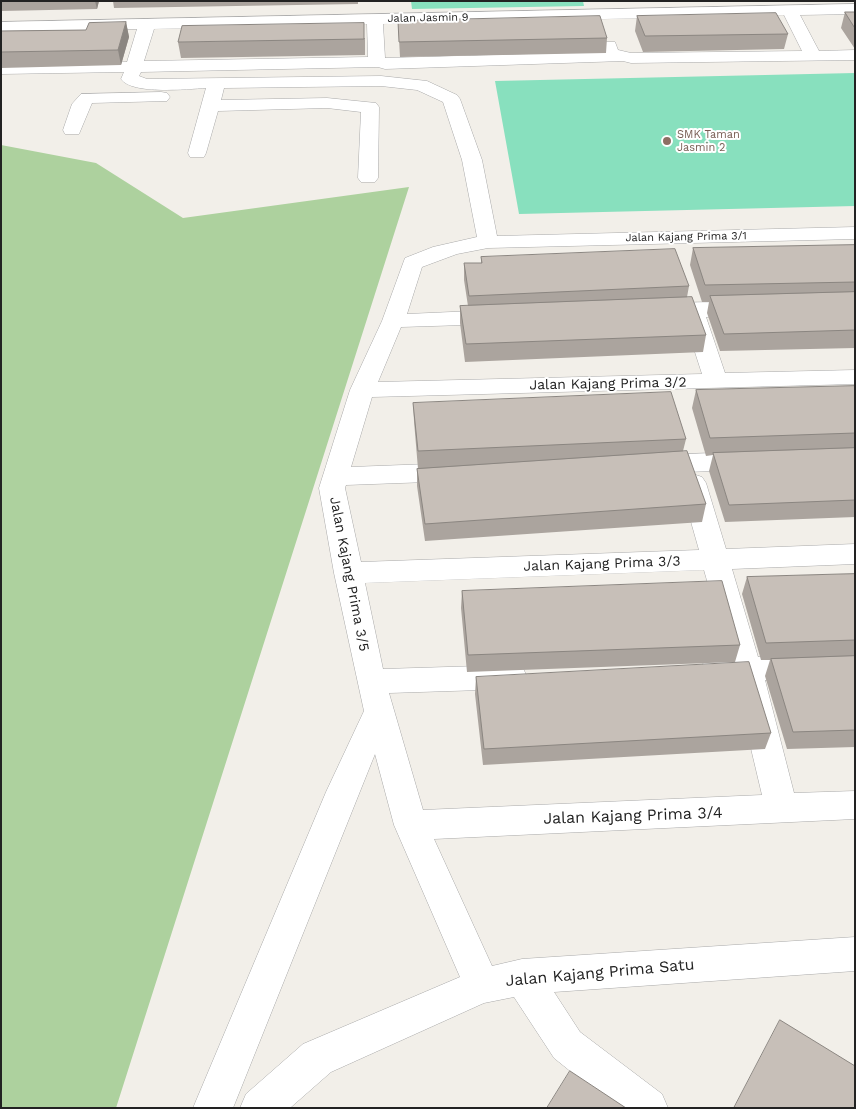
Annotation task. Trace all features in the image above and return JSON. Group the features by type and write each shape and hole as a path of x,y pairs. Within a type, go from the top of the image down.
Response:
{"street":[{"path":"379,62 379,19 383,1"},
{"path":"599,8 611,53 620,57"},
{"name":"Jalan Jasmin 9","path":"1,27 104,17 147,24 379,19 599,8 789,10 855,8"},
{"path":"789,10 813,56"},
{"path":"147,24 130,79 146,84 213,95 370,107 368,178"},
{"path":"1,69 134,65 379,62 393,64 620,57 855,55"},
{"path":"72,130 80,104 86,98 213,95 381,81 421,84 451,99 472,160 488,242"},
{"path":"197,153 213,95"},
{"name":"Jalan Kajang Prima 3/1","path":"517,241 667,247 855,233"},
{"name":"Jalan Kajang Prima 3/5","path":"482,986 410,825 375,696 348,573 332,488 362,390 393,321 413,262 444,250 488,242 517,241"},
{"path":"689,302 716,381"},
{"path":"635,313 689,302 769,309"},
{"path":"393,321 519,317"},
{"name":"Jalan Kajang Prima 3/2","path":"362,390 855,377"},
{"path":"663,382 671,409"},
{"path":"679,436 747,669 782,809"},
{"path":"629,465 766,460"},
{"path":"337,476 483,471"},
{"name":"Jalan Kajang Prima 3/3","path":"348,573 855,554"},
{"path":"688,671 855,666"},
{"path":"213,1108 342,792 375,696 540,676"},
{"name":"Jalan Kajang Prima 3/4","path":"410,825 855,805"},
{"name":"Jalan Kajang Prima Satu","path":"260,1108 317,1058 482,986 522,977 853,956"},
{"path":"522,977 567,1045 648,1108"}],"green space":[{"path":"411,1 583,1 584,6 412,9"},
{"name":"SMK Taman Jasmin 2","path":"855,73 855,206 519,214 495,81"},
{"path":"1,145 96,163 183,218 409,187 116,1108 1,1108"}],"building":[{"path":"845,12 855,12 855,28"},
{"path":"776,13 788,34 645,36 637,16"},
{"path":"600,16 607,38 399,42 398,21"},
{"path":"126,22 118,50 1,52 1,31 86,30 89,23"},
{"path":"364,23 364,39 178,42 182,26"},
{"path":"855,245 855,282 705,285 693,248"},
{"path":"675,249 689,286 469,296 464,263 482,263 481,257"},
{"path":"855,292 855,330 724,334 710,296"},
{"path":"692,297 706,335 466,344 460,306"},
{"path":"855,386 855,433 710,438 696,390"},
{"path":"671,392 686,439 418,451 413,403"},
{"path":"855,448 855,500 729,505 713,453"},
{"path":"687,451 706,504 425,524 417,469"},
{"path":"855,574 855,640 766,643 747,577"},
{"path":"722,581 740,645 468,655 462,591"},
{"path":"855,656 855,730 793,732 771,659"},
{"path":"749,662 771,733 484,749 476,677"},
{"path":"780,1020 855,1066 855,1108 734,1108"},
{"path":"570,1071 626,1108 547,1108"}],"place":[{"name":"SMK Taman Jasmin 2","path":"667,141"}]}
